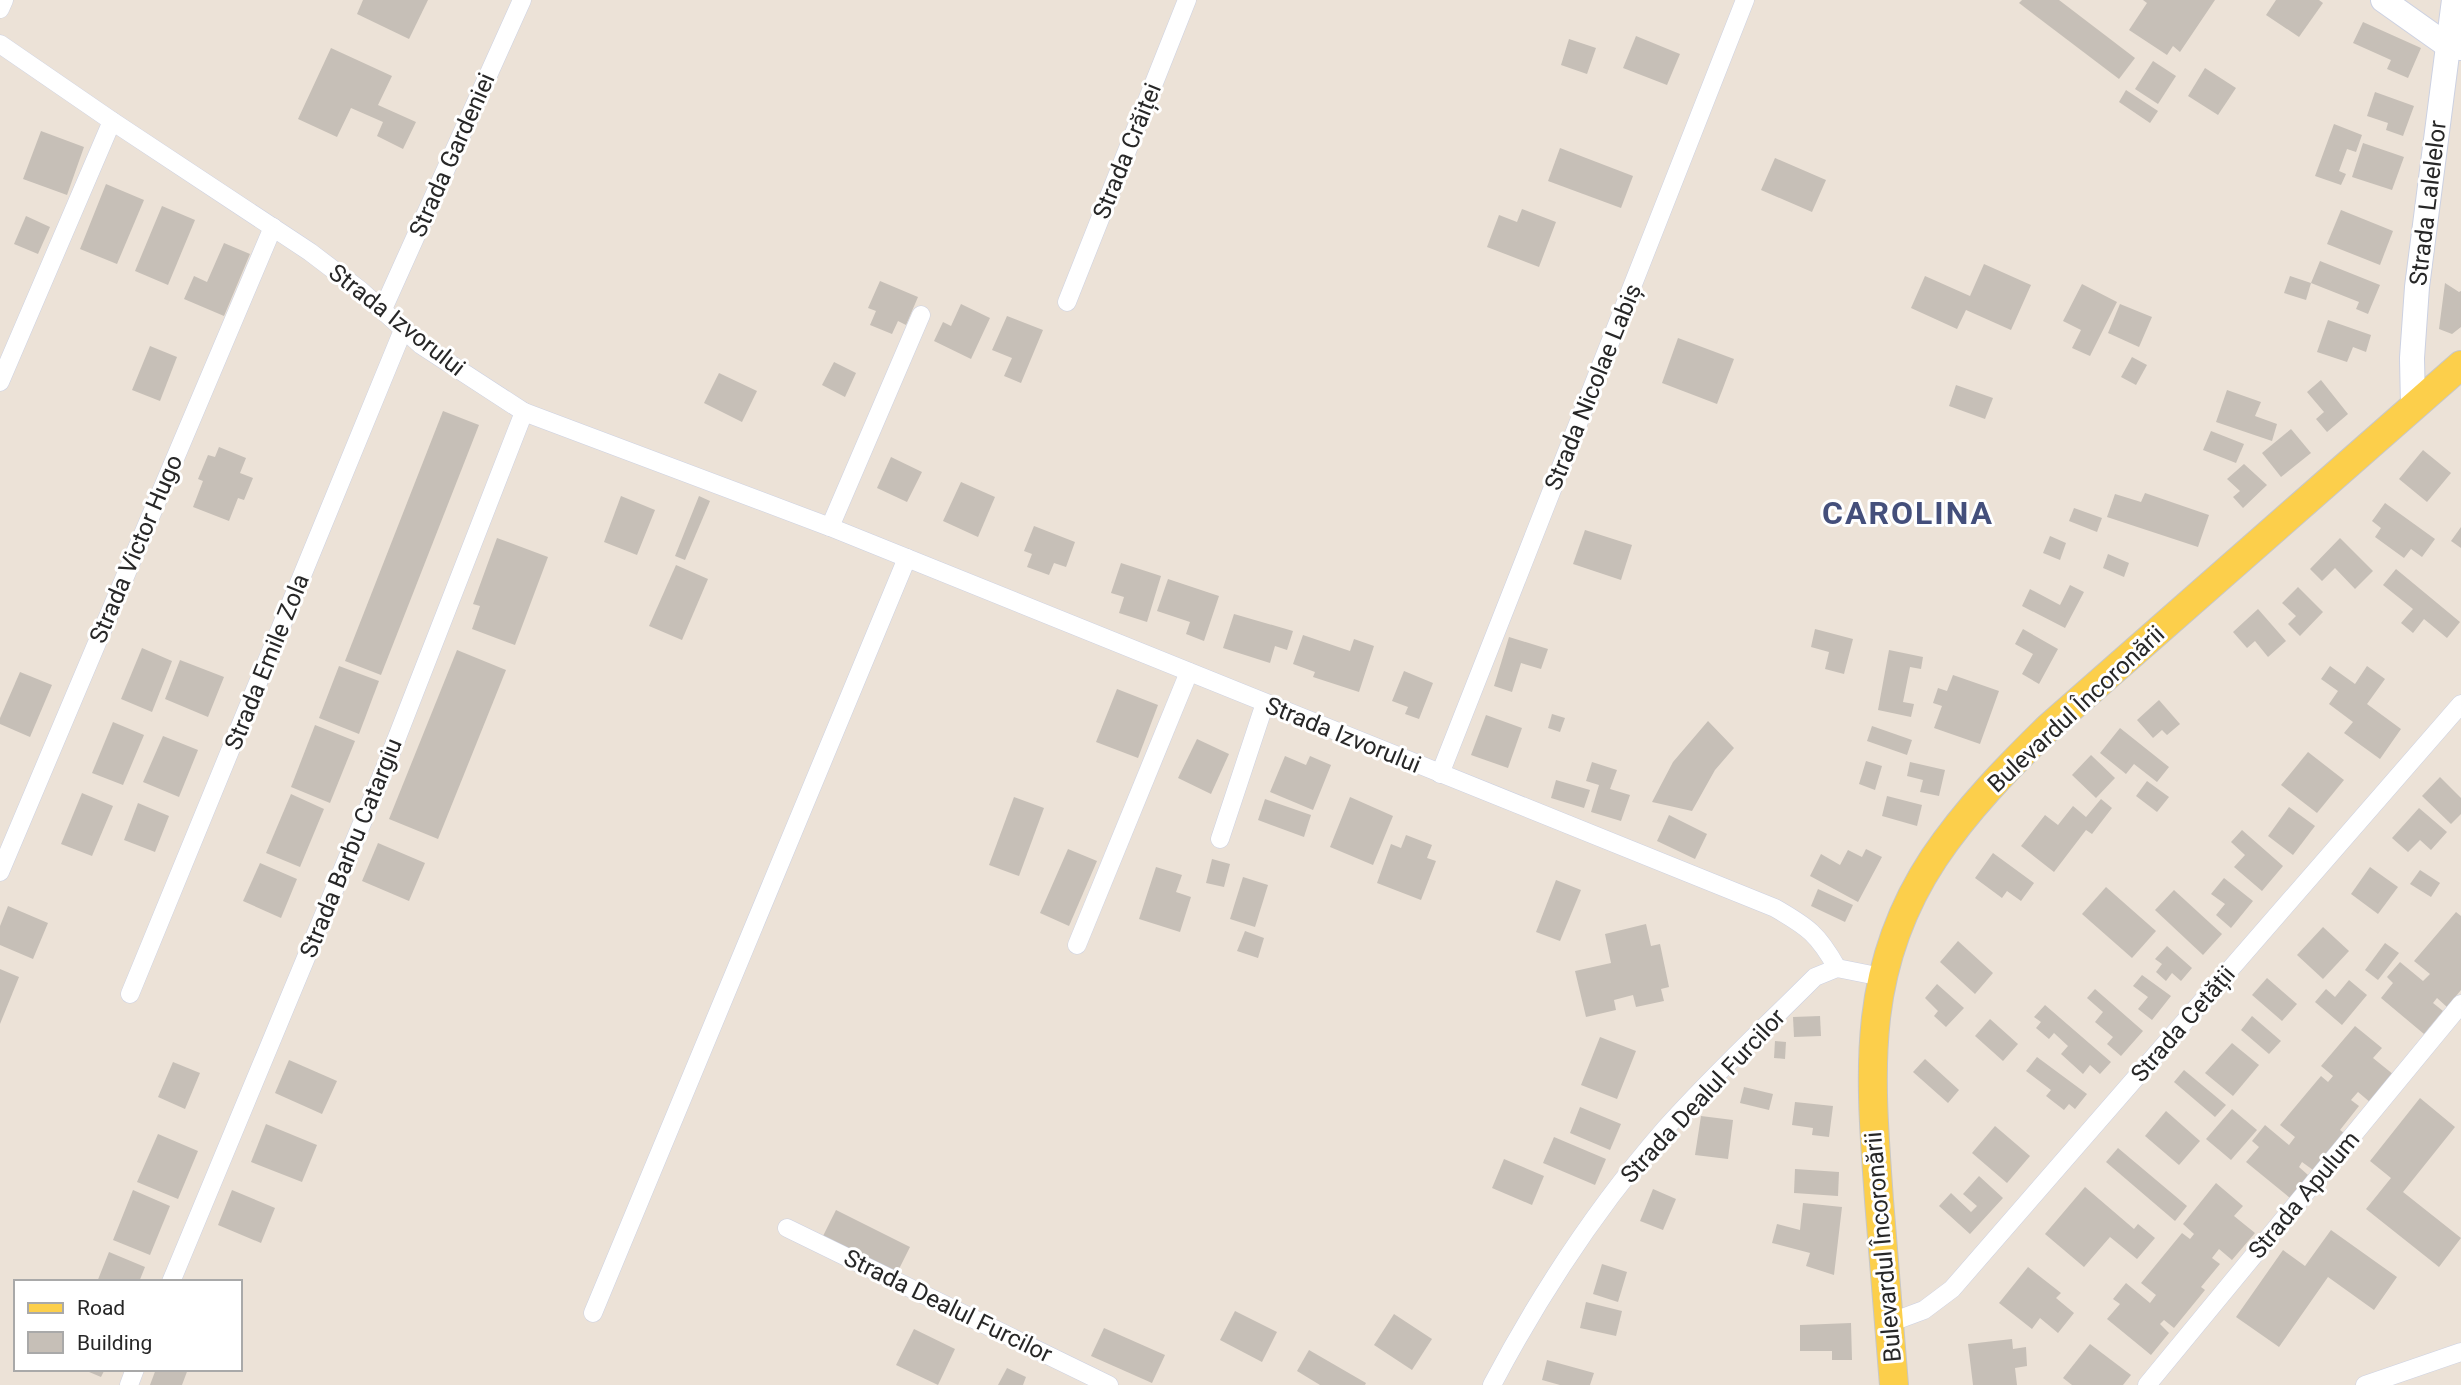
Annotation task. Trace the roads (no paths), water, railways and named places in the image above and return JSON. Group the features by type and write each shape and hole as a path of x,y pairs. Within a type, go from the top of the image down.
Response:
{"main road":[{"path":"2383,0 2455,47"},
{"name":"Strada Lalelelor","path":"2413,406 2412,358 2417,286 2455,47 2454,0"},
{"name":"Bulevardul Încoronării","path":"1894,1385 1871,1077 1872,1041 1882,977 1894,941 1933,860 1968,811 2049,727 2413,406 2457,372"}],"street":[{"path":"0,9 4,0"},
{"name":"Strada Gardeniei","path":"383,310 522,0"},
{"name":"Strada Crăiței","path":"1067,302 1187,0"},
{"name":"Strada Nicolae Labiș","path":"1440,774 1745,0"},
{"name":"Strada Izvorului","path":"0,44 273,227 360,290 421,345 524,412 830,527 1775,908 1805,925 1821,940 1837,968"},
{"path":"0,382 112,121"},
{"name":"Strada Victor Hugo","path":"2,861 273,227"},
{"path":"830,527 921,315"},
{"name":"Strada Emile Zola","path":"130,994 403,330"},
{"name":"Strada Barbu Catargiu","path":"173,1280 387,763 524,412"},
{"path":"593,1313 907,558"},
{"path":"1077,945 1189,672"},
{"path":"1220,839 1265,703"},
{"name":"Strada Cetății","path":"1889,1323 1924,1310 1952,1289 2459,710"},
{"path":"1837,968 1882,977"},
{"name":"Strada Dealul Furcilor","path":"1492,1385 1523,1327 1566,1259 1631,1170 1667,1127 1815,977 1837,968"},
{"name":"Strada Apulum","path":"2147,1385 2461,1004"},
{"name":"Strada Dealul Furcilor","path":"787,1228 1109,1385"},
{"path":"2365,1385 2461,1352"}],"district":[{"name":"CAROLINA","path":"1908,513"}]}
